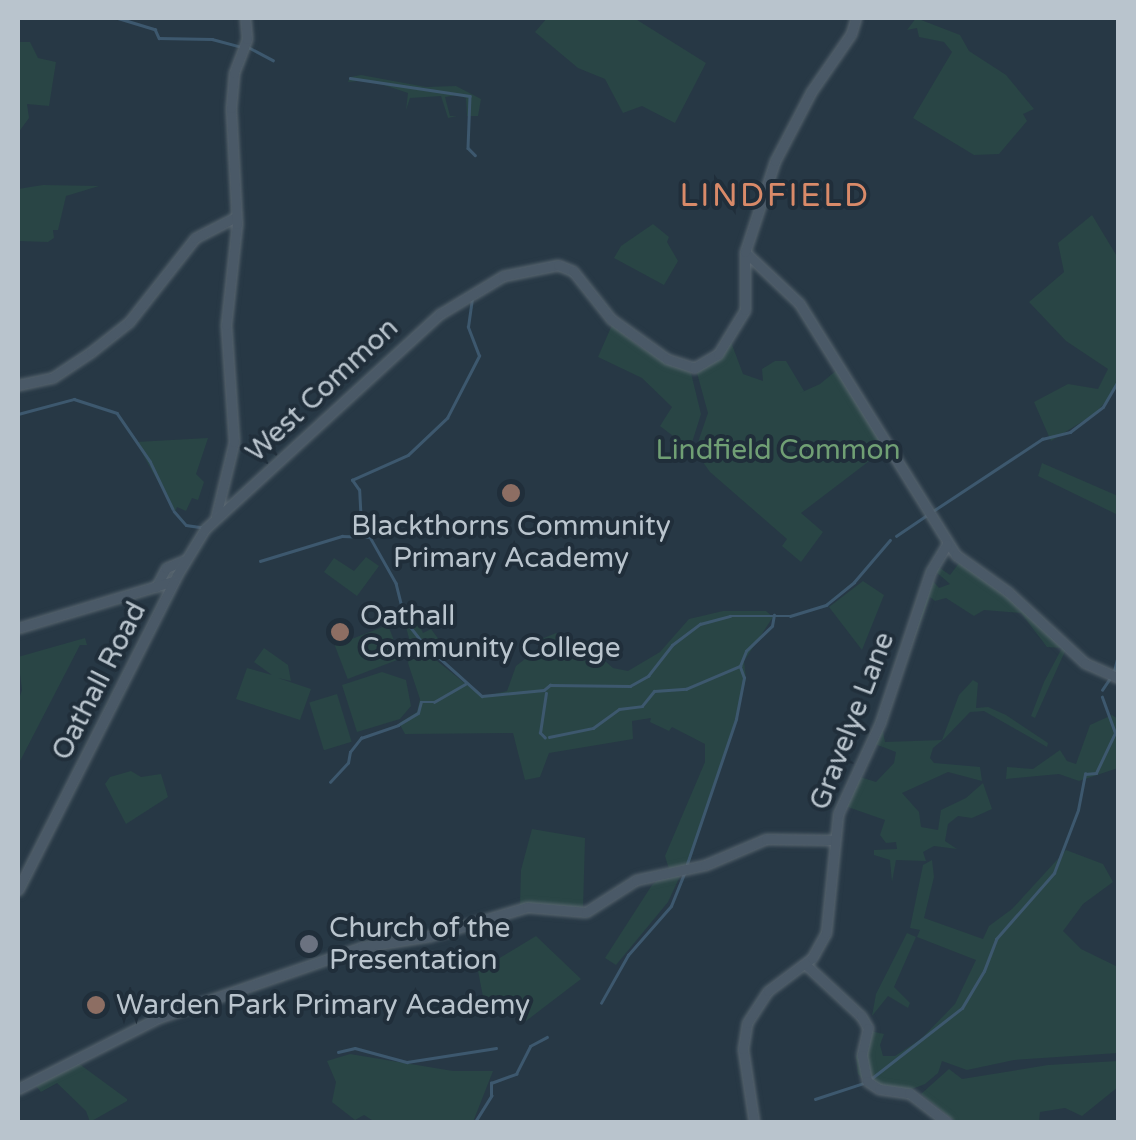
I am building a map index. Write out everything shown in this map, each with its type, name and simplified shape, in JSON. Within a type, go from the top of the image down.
[{"type":"street","points":[[856,18],[851,34],[810,92],[782,146],[745,252],[798,302],[947,544],[966,565],[1008,592],[1085,663],[1118,678]]},
{"type":"street","points":[[216,516],[234,442],[226,316],[236,218],[232,92],[246,43],[246,22]]},
{"type":"street","points":[[18,385],[61,374],[129,322],[196,238],[236,218]]},
{"type":"street","name":"West Common","points":[[167,583],[216,516],[308,436],[400,346],[456,302],[509,274],[552,265],[569,268],[620,326],[660,355],[694,368],[722,349],[745,310],[745,252]]},
{"type":"street","name":"Gravelye Lane","points":[[754,1122],[743,1049],[754,1010],[768,991],[806,964],[826,934],[838,814],[880,723],[930,570],[947,544]]},
{"type":"street","points":[[18,628],[167,583]]},
{"type":"street","name":"Oathall Road","points":[[18,890],[167,583]]},
{"type":"street","points":[[18,1089],[158,1018],[362,947],[430,936],[528,906],[586,912],[636,880],[690,869],[766,839],[833,840]]},
{"type":"street","points":[[806,964],[830,983],[866,1025],[862,1055],[867,1081],[879,1089],[909,1093],[947,1122]]},
{"type":"green space","points":[[547,18],[634,18],[706,63],[675,123],[642,106],[623,113],[605,79],[578,68],[535,32]]},
{"type":"green space","points":[[916,18],[960,35],[969,51],[1006,75],[1034,109],[1023,114],[1027,121],[999,154],[974,155],[913,118],[952,52],[944,42],[919,37],[917,28],[907,30]]},
{"type":"green space","points":[[18,42],[30,42],[38,58],[56,62],[49,106],[27,104],[29,118],[18,133]]},
{"type":"green space","points":[[361,75],[426,87],[456,86],[481,99],[478,116],[467,116],[466,98],[457,95],[445,97],[450,116],[457,116],[448,118],[441,96],[410,98],[406,110],[408,93],[369,80],[348,82],[350,77]]},
{"type":"green space","points":[[43,185],[99,186],[66,196],[58,230],[53,230],[54,238],[48,242],[18,241],[18,189]]},
{"type":"green space","points":[[1092,215],[1118,258],[1118,387],[1096,413],[1051,441],[1034,402],[1068,384],[1098,389],[1108,369],[1066,341],[1029,302],[1064,272],[1058,243]]},
{"type":"green space","points":[[653,224],[669,237],[667,242],[678,261],[664,285],[614,258],[621,246]]},
{"type":"green space","points":[[612,325],[640,347],[691,373],[701,414],[690,449],[660,426],[672,407],[642,378],[598,357]]},
{"type":"green space","name":"Lindfield Common","points":[[731,342],[743,374],[763,381],[762,369],[775,361],[786,361],[804,391],[800,393],[820,384],[837,370],[885,449],[801,513],[823,532],[801,562],[782,546],[787,539],[710,472],[695,451],[708,413],[697,373]]},
{"type":"green space","points":[[208,438],[196,474],[204,482],[198,500],[192,498],[186,511],[177,507],[175,512],[136,442]]},
{"type":"green space","points":[[1042,463],[1118,496],[1118,515],[1038,476]]},
{"type":"green space","points":[[366,557],[379,566],[357,596],[324,572],[334,558],[354,571]]},
{"type":"green space","points":[[959,563],[1021,606],[1066,649],[1035,718],[1031,716],[1044,682],[1062,648],[1047,647],[1021,613],[984,610],[974,616],[946,598],[935,601],[930,597],[904,666],[931,579],[939,588],[950,584],[935,571],[937,566],[950,575]]},
{"type":"green space","points":[[863,581],[884,595],[862,650],[829,607]]},
{"type":"green space","points":[[409,605],[423,633],[431,629],[440,641],[428,649],[431,656],[482,697],[507,691],[516,666],[540,647],[539,640],[556,633],[580,649],[591,640],[596,653],[613,668],[628,671],[660,652],[689,619],[723,611],[766,611],[773,617],[744,661],[746,679],[730,740],[689,864],[669,869],[665,856],[705,762],[705,744],[672,727],[669,731],[650,722],[651,718],[632,721],[633,739],[549,753],[540,777],[525,780],[513,733],[405,734],[399,723],[417,712],[420,699],[408,663],[412,649],[401,609]]},
{"type":"green space","points":[[388,625],[401,659],[348,679],[335,645]]},
{"type":"green space","points":[[85,638],[87,645],[80,645],[18,765],[18,702],[22,690],[18,657]]},
{"type":"green space","points":[[264,648],[288,665],[291,681],[278,678],[311,689],[300,720],[236,699],[247,668],[272,675],[254,662]]},
{"type":"green space","points":[[382,672],[406,680],[411,706],[400,719],[357,732],[342,685]]},
{"type":"green space","points":[[973,680],[978,683],[976,708],[988,707],[1006,715],[1048,743],[1047,747],[984,711],[970,712],[945,738],[933,748],[930,758],[934,763],[980,767],[982,781],[948,772],[902,793],[919,812],[921,827],[938,830],[941,810],[966,798],[983,783],[992,809],[972,818],[958,816],[948,824],[945,841],[957,849],[934,846],[923,852],[926,861],[896,860],[892,882],[890,860],[874,855],[874,850],[897,849],[896,842],[886,843],[880,835],[885,820],[845,806],[860,777],[876,782],[894,763],[896,752],[875,744],[882,726],[885,742],[942,740],[959,695]]},
{"type":"green space","points":[[337,694],[352,742],[324,750],[309,702]]},
{"type":"green space","points":[[1112,715],[1118,719],[1118,768],[1079,781],[1059,774],[1006,779],[1007,767],[1033,769],[1060,750],[1067,761],[1076,764],[1090,725]]},
{"type":"green space","points":[[131,771],[141,777],[161,774],[168,797],[126,824],[105,784],[110,777]]},
{"type":"green space","points":[[532,829],[585,838],[583,909],[520,906],[521,870]]},
{"type":"green space","points":[[1066,850],[1103,864],[1113,882],[1083,904],[1063,931],[1081,949],[1118,967],[1118,1053],[1014,1060],[967,1070],[942,1061],[938,1073],[925,1084],[904,1092],[870,1087],[858,1074],[856,1057],[862,1040],[870,1031],[884,1034],[880,1045],[883,1056],[895,1056],[921,1039],[955,1004],[976,960],[917,937],[920,930],[910,928],[923,865],[932,860],[934,877],[924,918],[983,939],[989,926],[1012,909]]},
{"type":"green space","points":[[681,874],[668,902],[616,965],[605,958],[652,885],[660,878]]},
{"type":"green space","points":[[907,933],[916,937],[894,987],[910,1003],[908,1008],[888,996],[872,1016],[876,994]]},
{"type":"green space","points":[[536,936],[581,979],[526,1021],[519,1011],[511,1016],[501,1004],[486,1012],[478,971]]},
{"type":"green space","points":[[350,1054],[453,1071],[493,1071],[473,1122],[375,1122],[364,1115],[355,1120],[332,1102],[336,1082],[327,1061]]},
{"type":"green space","points":[[1118,1061],[1118,1087],[1082,1116],[1065,1108],[1040,1112],[1039,1122],[956,1122],[921,1094],[949,1069],[962,1079],[1048,1065]]},
{"type":"green space","points":[[78,1063],[127,1101],[90,1122],[86,1111],[57,1083],[41,1092],[36,1086]]},
{"type":"waterway","points":[[118,18],[155,29],[159,38],[212,39],[239,46]]},
{"type":"waterway","points":[[250,48],[273,60]]},
{"type":"waterway","points":[[350,78],[470,96],[468,148],[475,155]]},
{"type":"waterway","points":[[368,536],[361,525],[359,490],[352,480],[408,455],[447,418],[479,356],[468,327],[472,298]]},
{"type":"waterway","points":[[933,511],[1042,439],[1070,432],[1103,407],[1118,381]]},
{"type":"waterway","points":[[18,414],[74,399],[117,413],[150,461],[173,509]]},
{"type":"waterway","points":[[174,511],[186,525],[201,527]]},
{"type":"waterway","points":[[896,536],[926,516]]},
{"type":"waterway","points":[[260,561],[342,536],[370,537],[396,583],[405,620],[424,644],[482,696],[544,690],[550,685],[630,686],[648,676],[672,645],[700,624],[730,616],[790,616],[826,605],[854,582],[890,540]]},
{"type":"waterway","points":[[549,737],[593,728],[619,709],[642,706],[654,691],[686,689],[740,666],[746,651],[772,626],[774,615]]},
{"type":"waterway","points":[[1114,671],[1118,655]]},
{"type":"waterway","points":[[687,864],[736,719],[744,678],[740,667]]},
{"type":"waterway","points":[[1102,690],[1110,678]]},
{"type":"waterway","points":[[330,782],[348,763],[350,752],[361,738],[398,725],[418,713],[421,702],[434,702],[465,684]]},
{"type":"waterway","points":[[545,738],[540,733],[546,693]]},
{"type":"waterway","points":[[872,1078],[962,1008],[984,971],[996,939],[1054,873],[1078,810],[1085,774],[1096,773],[1115,733],[1102,697]]},
{"type":"waterway","points":[[601,1003],[628,955],[671,906],[684,873]]},
{"type":"waterway","points":[[475,1122],[491,1096],[491,1083],[516,1074],[530,1046],[547,1037]]},
{"type":"waterway","points":[[338,1052],[355,1048],[407,1062],[496,1048]]},
{"type":"waterway","points":[[815,1099],[864,1083]]},
{"type":"place","name":"Blackthorns Community Primary Academy","points":[[511,493]]},
{"type":"place","name":"Oathall Community College","points":[[340,632]]},
{"type":"place","name":"Church of the Presentation","points":[[309,944]]},
{"type":"place","name":"Warden Park Primary Academy","points":[[96,1005]]},
{"type":"district","name":"LINDFIELD","points":[[775,196]]}]
